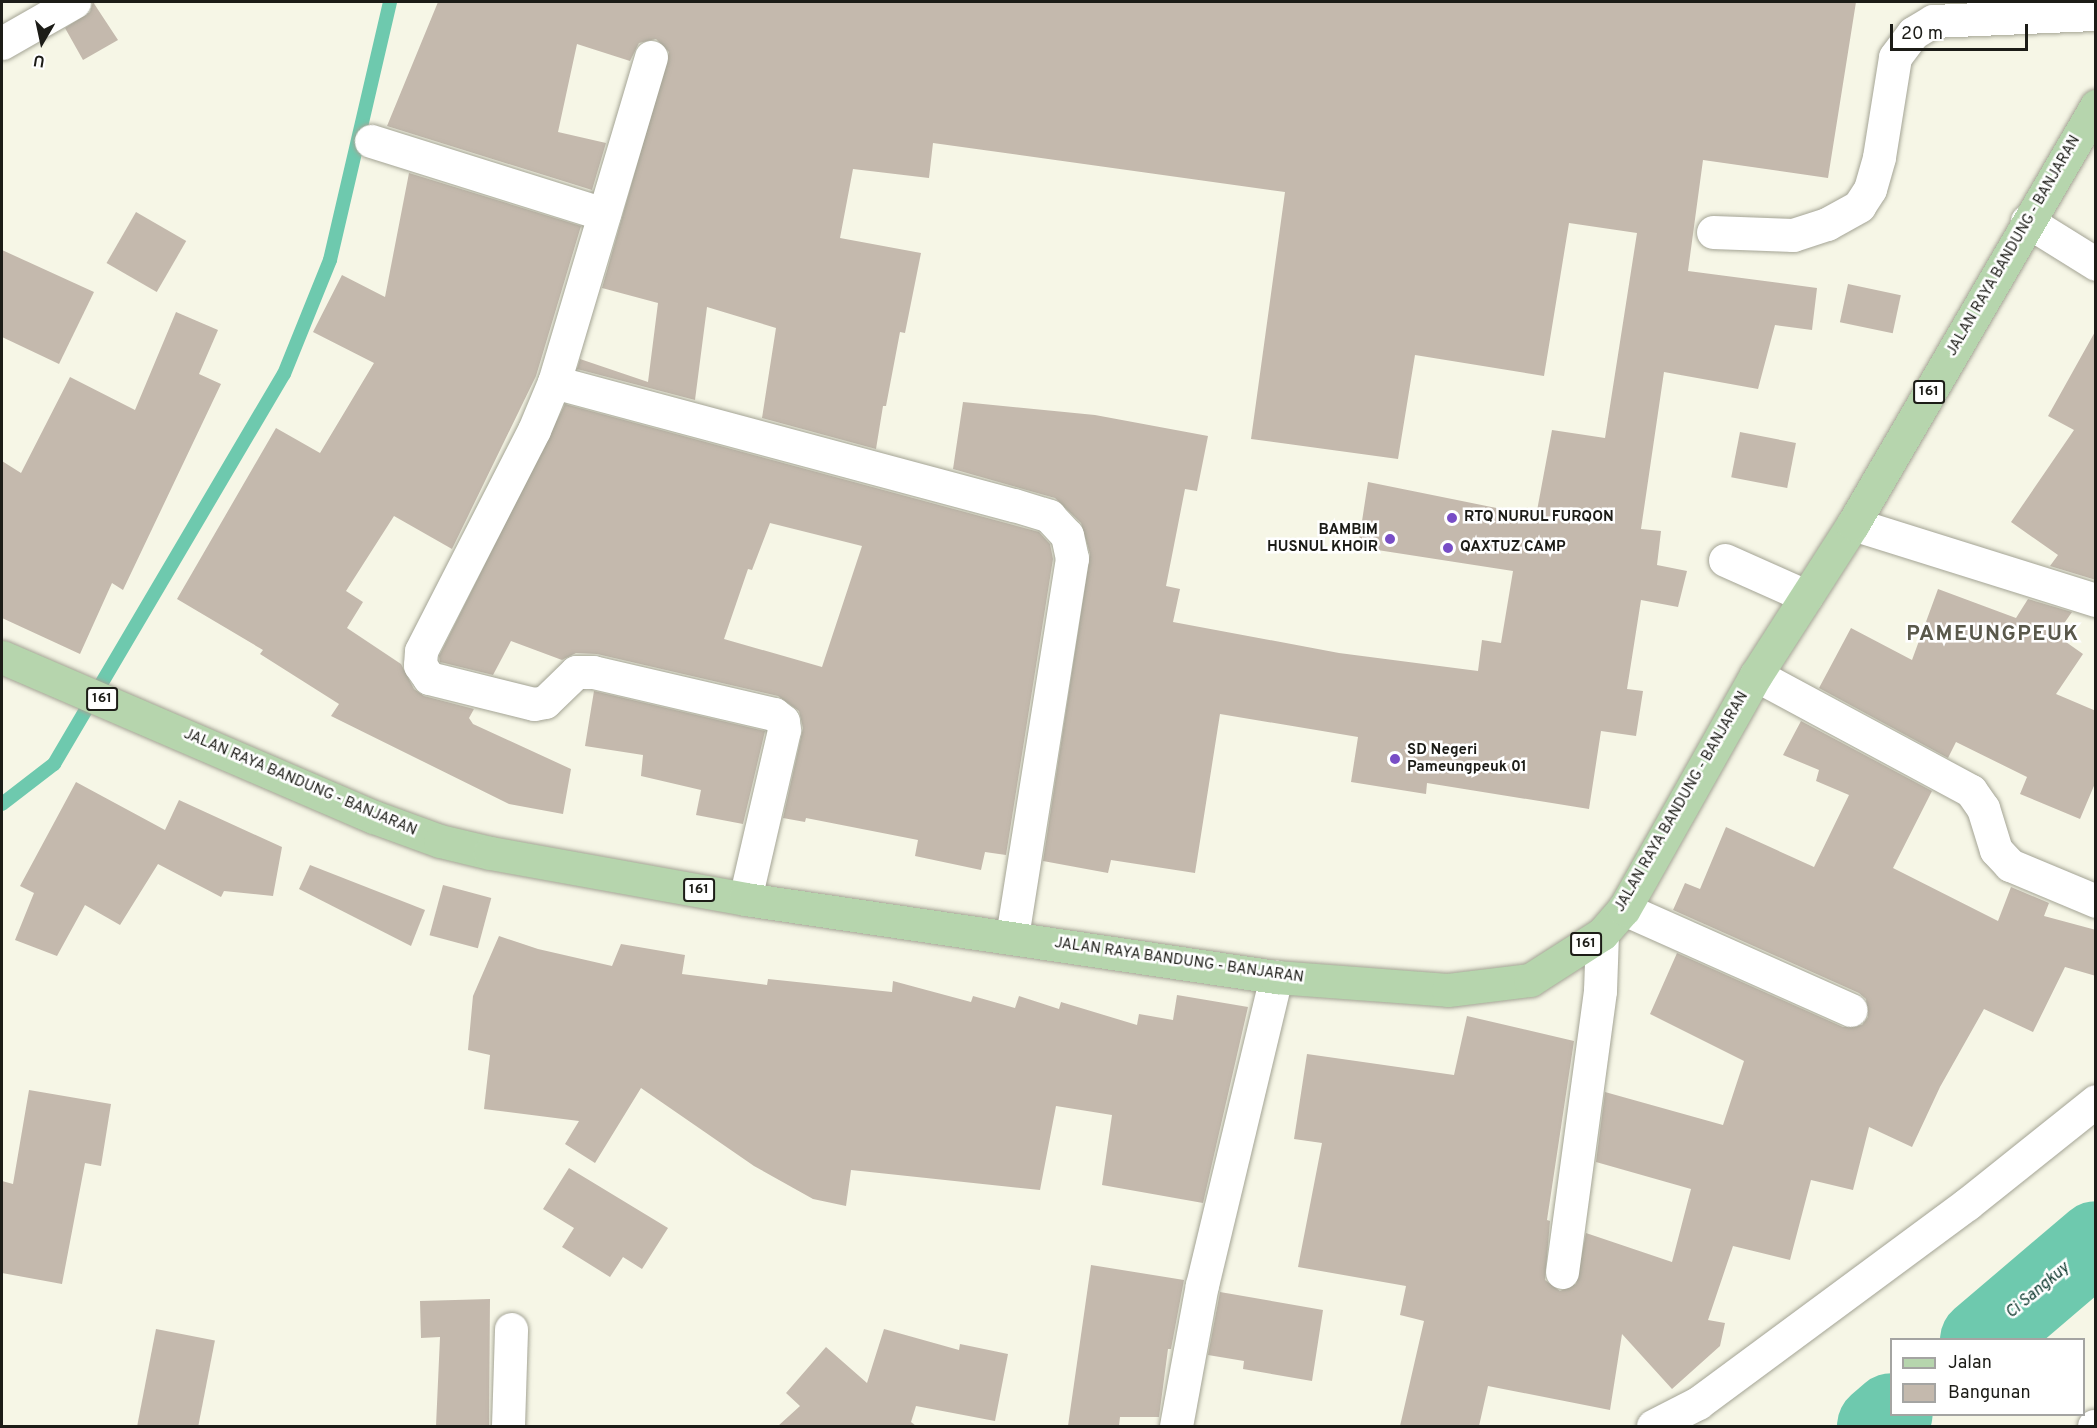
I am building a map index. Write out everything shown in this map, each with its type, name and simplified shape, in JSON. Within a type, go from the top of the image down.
[{"type":"main road","name":"JALAN RAYA BANDUNG - BANJARAN","points":[[2,657],[374,817],[440,841],[745,898],[1276,977],[1448,990],[1530,980],[1602,934],[1624,909],[1756,675],[1853,524],[2027,221],[2096,106]]},
{"type":"street","points":[[2,43],[74,2]]},
{"type":"street","points":[[1713,232],[1793,235],[1827,224],[1859,206],[1870,189],[1879,157],[1895,57],[1929,11],[2096,14]]},
{"type":"street","points":[[651,57],[554,382],[534,430],[421,651],[420,665],[429,678],[534,704],[545,702],[576,672],[593,672],[774,714],[783,721],[783,730],[745,898]]},
{"type":"street","points":[[371,141],[603,214]]},
{"type":"street","points":[[2027,221],[2096,264]]},
{"type":"street","points":[[554,382],[1014,505],[1049,516],[1067,534],[1072,558],[1012,936]]},
{"type":"street","points":[[1853,524],[2096,600]]},
{"type":"street","points":[[1725,560],[1806,596]]},
{"type":"street","points":[[1756,675],[1971,790],[1983,808],[1996,850],[2010,865],[2096,901]]},
{"type":"street","points":[[1624,909],[1851,1010]]},
{"type":"street","points":[[1562,1272],[1600,991],[1602,934]]},
{"type":"street","points":[[1176,1426],[1202,1285],[1276,977]]},
{"type":"street","points":[[1653,1426],[1717,1388],[1967,1204],[2096,1101]]},
{"type":"street","points":[[508,1426],[511,1329]]},
{"type":"building","points":[[93,2],[118,40],[83,60],[65,28],[90,12]]},
{"type":"building","points":[[438,2],[1856,2],[1828,178],[1703,160],[1688,271],[1817,288],[1812,330],[1775,325],[1758,389],[1664,372],[1641,529],[1661,531],[1657,565],[1687,571],[1678,607],[1641,600],[1627,689],[1643,691],[1636,736],[1601,731],[1589,809],[1427,783],[1426,794],[1351,782],[1358,737],[1220,714],[1195,873],[1111,860],[1108,873],[1043,861],[1090,554],[1081,523],[1055,498],[953,469],[963,402],[1095,415],[1208,436],[1197,491],[1185,489],[1166,586],[1180,589],[1173,622],[1339,653],[1478,671],[1482,640],[1501,643],[1513,571],[1358,547],[1368,482],[1536,516],[1552,430],[1605,438],[1637,233],[1569,223],[1544,376],[1415,355],[1398,459],[1251,439],[1285,192],[933,143],[929,178],[853,169],[840,238],[921,253],[905,333],[900,332],[886,406],[883,406],[876,449],[762,418],[776,328],[707,307],[695,400],[577,369],[580,359],[648,382],[658,303],[602,288],[669,52],[656,39],[639,43],[630,61],[577,44],[558,132],[606,143],[592,190],[387,126]]},
{"type":"building","points":[[409,173],[581,226],[536,376],[452,549],[394,516],[346,591],[363,602],[347,628],[401,664],[414,689],[424,696],[474,709],[469,718],[473,724],[571,769],[563,814],[509,804],[331,716],[339,704],[260,654],[263,650],[177,599],[276,428],[320,453],[374,363],[313,332],[342,275],[385,297]]},
{"type":"building","points":[[136,212],[186,241],[157,292],[107,263]]},
{"type":"building","points":[[2,250],[94,292],[59,364],[2,337]]},
{"type":"building","points":[[1848,284],[1901,295],[1893,333],[1840,322]]},
{"type":"building","points":[[176,312],[218,330],[199,374],[221,384],[123,590],[112,583],[80,654],[2,618],[2,461],[21,473],[70,377],[135,410]]},
{"type":"building","points":[[2096,330],[2096,580],[2050,566],[2058,555],[2011,522],[2074,430],[2048,416]]},
{"type":"building","points":[[565,404],[1039,532],[1050,544],[1053,559],[1006,855],[985,852],[981,870],[915,856],[918,840],[806,818],[805,822],[783,818],[803,728],[799,711],[778,696],[597,654],[576,653],[562,660],[511,641],[493,675],[440,662],[439,656]],"holes":[[[770,523],[862,546],[822,667],[724,639],[748,569],[752,570]]]},
{"type":"building","points":[[1740,432],[1796,443],[1787,488],[1731,477]]},
{"type":"building","points":[[1938,589],[2016,618],[2028,599],[2072,612],[2056,635],[2083,654],[2056,694],[2096,711],[2096,781],[2080,819],[2020,794],[2027,777],[1956,742],[1948,758],[1819,688],[1851,628],[1912,660]]},
{"type":"building","points":[[594,691],[765,731],[743,824],[696,815],[701,790],[641,776],[643,755],[585,746]]},
{"type":"building","points":[[1801,721],[1932,791],[1893,868],[1998,921],[2011,887],[2049,903],[2044,916],[2096,930],[2096,976],[2065,967],[2033,1032],[1984,1009],[1940,1087],[1912,1147],[1869,1127],[1853,1190],[1811,1180],[1790,1260],[1733,1246],[1708,1320],[1725,1323],[1720,1346],[1672,1389],[1622,1334],[1610,1410],[1488,1386],[1479,1426],[1400,1426],[1424,1321],[1400,1315],[1406,1286],[1298,1267],[1322,1143],[1294,1139],[1307,1054],[1454,1075],[1467,1016],[1574,1041],[1547,1220],[1550,1221],[1545,1280],[1560,1291],[1576,1284],[1586,1233],[1672,1262],[1691,1189],[1596,1162],[1605,1092],[1723,1125],[1744,1061],[1650,1014],[1677,953],[1843,1027],[1862,1025],[1868,1017],[1866,999],[1859,993],[1673,910],[1685,883],[1700,889],[1726,827],[1814,867],[1849,795],[1816,781],[1819,770],[1783,755]]},
{"type":"building","points":[[76,782],[165,830],[179,800],[282,847],[273,896],[224,891],[221,897],[158,864],[120,925],[85,905],[57,956],[15,940],[34,893],[20,886]]},
{"type":"building","points":[[310,865],[425,910],[411,946],[299,889]]},
{"type":"building","points":[[443,885],[491,898],[478,948],[430,935]]},
{"type":"building","points":[[499,936],[538,949],[612,966],[621,944],[685,955],[682,974],[767,985],[768,979],[892,992],[893,981],[971,1002],[973,996],[1015,1008],[1019,996],[1059,1009],[1061,1002],[1137,1025],[1139,1014],[1173,1020],[1177,995],[1248,1007],[1203,1203],[1102,1185],[1112,1115],[1056,1106],[1040,1190],[851,1170],[846,1206],[813,1199],[754,1166],[641,1088],[595,1163],[565,1144],[579,1121],[484,1109],[490,1055],[468,1050],[473,996]]},
{"type":"building","points":[[29,1090],[111,1104],[101,1166],[85,1163],[62,1284],[2,1273],[2,1181],[13,1184]]},
{"type":"building","points":[[569,1168],[668,1228],[642,1269],[623,1257],[610,1277],[562,1247],[574,1228],[543,1209]]},
{"type":"building","points":[[1091,1265],[1184,1280],[1171,1349],[1168,1349],[1159,1417],[1120,1417],[1119,1426],[1068,1426]]},
{"type":"building","points":[[1220,1292],[1323,1310],[1312,1381],[1243,1369],[1244,1361],[1208,1355]]},
{"type":"building","points":[[490,1299],[489,1426],[436,1426],[440,1337],[421,1338],[420,1301]]},
{"type":"building","points":[[156,1329],[215,1340],[198,1426],[137,1426]]},
{"type":"building","points":[[884,1329],[959,1350],[960,1344],[1008,1354],[995,1421],[916,1406],[911,1422],[916,1426],[778,1426],[800,1406],[786,1393],[826,1347],[867,1383]]},
{"type":"waterway","points":[[2,804],[54,764],[284,374],[330,260],[390,2]]},
{"type":"waterway","name":"Ci Sangkuy","points":[[1983,1338],[2096,1242]]},
{"type":"waterway","name":"Ci Sangkuy","points":[[1878,1426],[1890,1416]]},
{"type":"place","name":"RTQ NURUL FURQON","points":[[1452,518]]},
{"type":"place","name":"BAMBIM HUSNUL KHOIR","points":[[1390,539]]},
{"type":"place","name":"QAXTUZ CAMP","points":[[1448,548]]},
{"type":"place","name":"SD Negeri Pameungpeuk 01","points":[[1395,759]]},
{"type":"district","name":"PAMEUNGPEUK","points":[[1993,635]]}]
